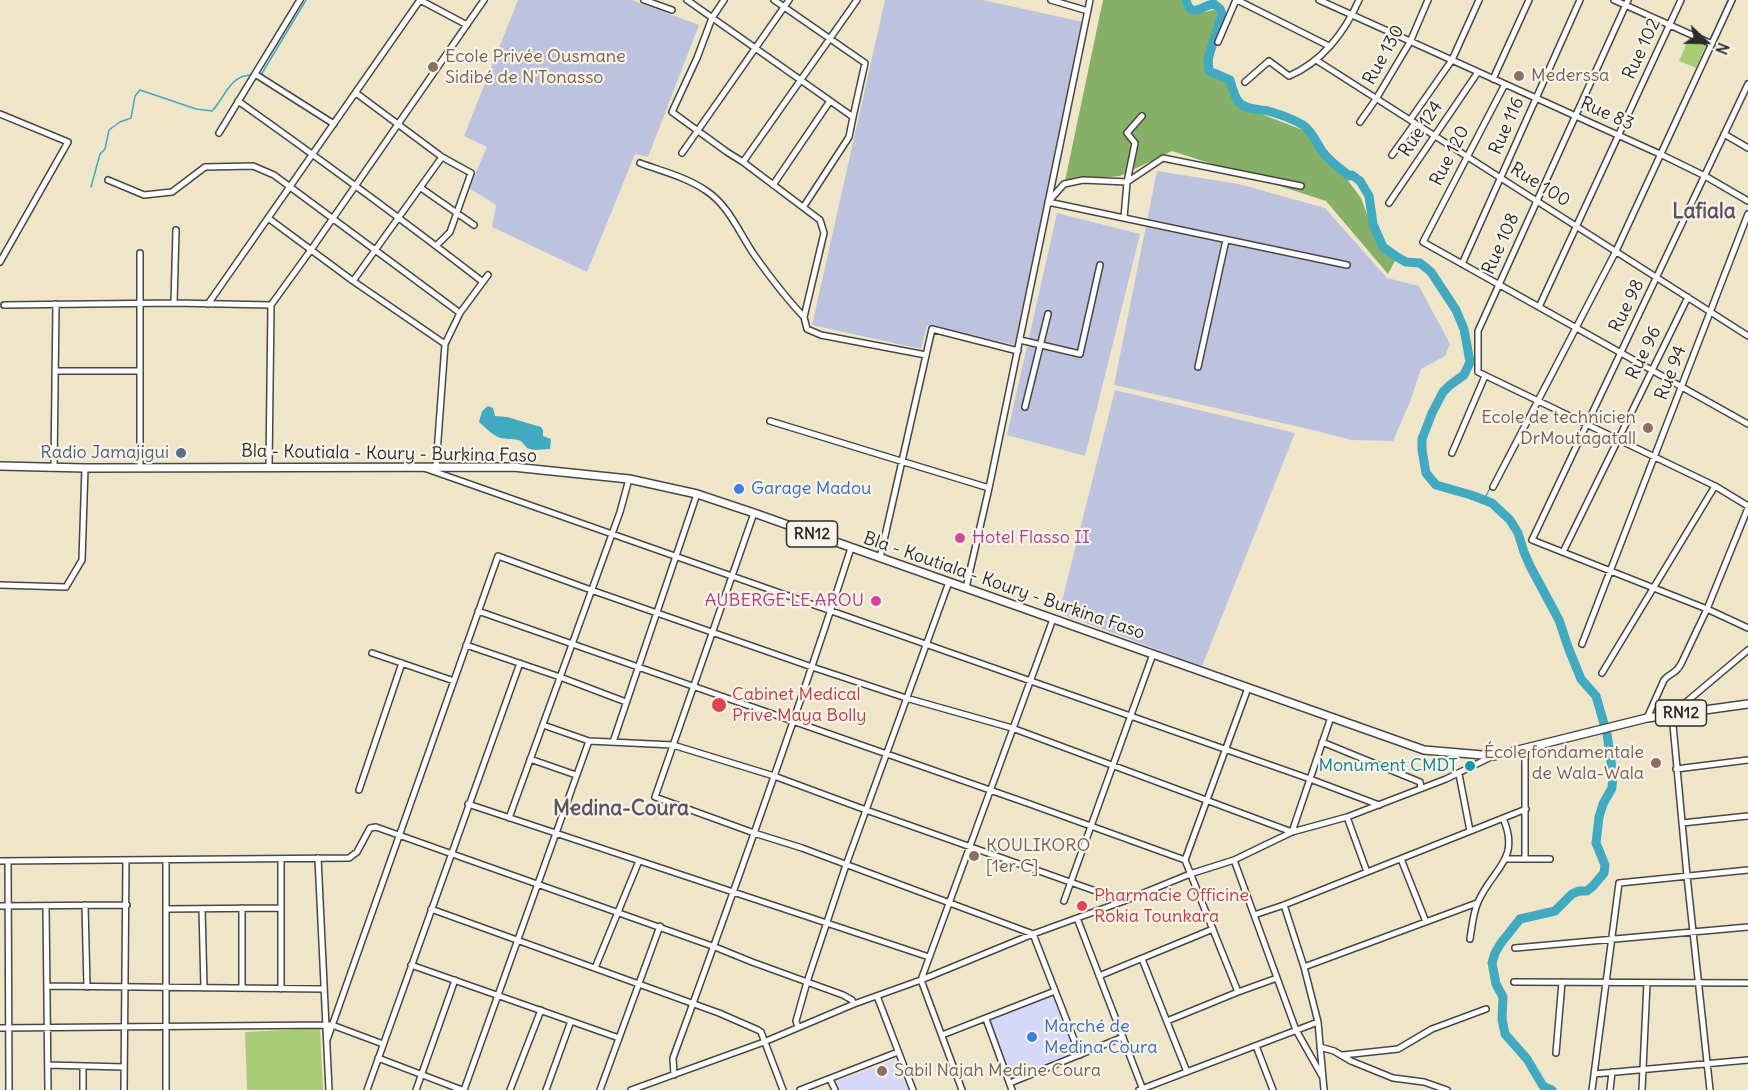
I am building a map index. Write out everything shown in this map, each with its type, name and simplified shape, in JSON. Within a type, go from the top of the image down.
[{"type":"main road","name":"Bla - Koutiala - Koury - Burkina Faso","points":[[0,466],[85,468],[513,467],[629,479],[697,494],[753,513],[1425,750],[1494,756],[1647,718]]},
{"type":"main road","name":"RN12","points":[[1647,718],[1748,704]]},
{"type":"street","points":[[219,133],[300,0]]},
{"type":"street","points":[[208,304],[420,0],[467,25]]},
{"type":"street","points":[[269,467],[271,305],[484,0]]},
{"type":"street","points":[[644,0],[672,10]]},
{"type":"street","points":[[687,0],[853,117]]},
{"type":"street","points":[[724,0],[712,18],[672,112],[804,206],[820,220],[824,233],[804,317],[807,329],[821,335],[926,355]]},
{"type":"street","points":[[774,0],[865,63],[849,137],[804,206]]},
{"type":"street","points":[[682,153],[789,0]]},
{"type":"street","points":[[743,162],[857,0]]},
{"type":"street","points":[[966,588],[1018,351],[1090,0]]},
{"type":"street","points":[[1218,42],[1236,0],[1329,46]]},
{"type":"street","name":"Rue 83","points":[[1319,0],[1662,155],[1748,201]]},
{"type":"street","points":[[1245,82],[1269,61],[1289,76],[1316,60],[1335,41],[1359,0]]},
{"type":"street","name":"Rue 130","points":[[1360,122],[1377,99],[1410,42],[1428,0]]},
{"type":"street","points":[[1392,155],[1452,60],[1479,0]]},
{"type":"street","points":[[1493,79],[1529,0]]},
{"type":"street","name":"Rue 116","points":[[1462,264],[1580,0]]},
{"type":"street","points":[[1614,0],[1627,3],[1712,44]]},
{"type":"street","name":"Rue 102","points":[[1539,307],[1681,0]]},
{"type":"street","points":[[1493,487],[1616,251],[1732,0]]},
{"type":"street","points":[[1054,1],[1088,11]]},
{"type":"street","name":"Rue 108","points":[[1485,376],[1478,372],[1478,332],[1627,3]]},
{"type":"street","name":"Rue 100","points":[[1316,60],[1746,335]]},
{"type":"street","name":"Rue 124","points":[[1389,203],[1478,72]]},
{"type":"street","points":[[255,74],[334,124]]},
{"type":"street","name":"Rue 120","points":[[1462,264],[1423,242],[1505,84]]},
{"type":"street","name":"Rue 98","points":[[1563,552],[1532,540],[1748,84]]},
{"type":"street","points":[[356,93],[442,157],[471,173],[450,232],[436,246]]},
{"type":"street","points":[[238,101],[355,187],[400,217],[483,282]]},
{"type":"street","points":[[773,185],[830,101]]},
{"type":"street","points":[[0,114],[68,142],[0,262]]},
{"type":"street","points":[[1124,218],[1127,182],[1135,143],[1127,133],[1142,116]]},
{"type":"street","points":[[1724,134],[1748,148]]},
{"type":"street","points":[[353,281],[442,157]]},
{"type":"street","points":[[1048,202],[1064,184],[1083,180],[1127,182],[1163,158],[1301,186]]},
{"type":"street","points":[[640,163],[705,190],[726,208],[754,254],[786,298],[804,317]]},
{"type":"street","points":[[108,180],[144,195],[172,192],[205,166],[253,166],[274,175],[291,187],[460,313]]},
{"type":"street","points":[[421,188],[474,225]]},
{"type":"street","points":[[1048,202],[1347,265]]},
{"type":"street","name":"Rue 94","points":[[1582,644],[1748,214]]},
{"type":"street","points":[[268,218],[353,281],[445,344]]},
{"type":"street","points":[[174,303],[176,230]]},
{"type":"street","points":[[1198,367],[1226,240]]},
{"type":"street","points":[[140,253],[140,467]]},
{"type":"street","points":[[1462,264],[1748,424]]},
{"type":"street","points":[[1020,340],[1080,354],[1100,265]]},
{"type":"street","points":[[436,467],[445,344],[460,313],[488,275]]},
{"type":"street","name":"Rue 96","points":[[1563,552],[1688,297]]},
{"type":"street","points":[[0,299],[4,305]]},
{"type":"street","points":[[4,305],[174,303],[271,305]]},
{"type":"street","points":[[54,467],[56,304]]},
{"type":"street","points":[[0,311],[4,305]]},
{"type":"street","points":[[1025,407],[1048,314]]},
{"type":"street","points":[[1746,335],[1748,326]]},
{"type":"street","points":[[880,558],[932,329],[1018,351]]},
{"type":"street","points":[[56,370],[140,371]]},
{"type":"street","points":[[1452,453],[1485,376],[1715,486],[1748,507],[1707,609],[1676,672],[1664,680],[1647,718]]},
{"type":"street","points":[[770,421],[989,488]]},
{"type":"street","points":[[421,467],[1226,749],[1379,805]]},
{"type":"street","points":[[0,585],[66,587],[82,560],[85,468]]},
{"type":"street","points":[[509,818],[629,479]]},
{"type":"street","points":[[1602,673],[1715,486]]},
{"type":"street","points":[[613,742],[697,494]]},
{"type":"street","points":[[753,513],[655,797],[802,848],[1033,934],[1080,1055]]},
{"type":"street","points":[[674,1075],[674,1058],[715,947],[851,548]]},
{"type":"street","points":[[1563,552],[1707,609],[1748,628]]},
{"type":"street","points":[[329,1090],[327,1040],[329,1025],[498,556],[812,667],[906,698],[1012,728],[1292,832]]},
{"type":"street","points":[[798,1027],[796,1021],[826,923],[949,582]]},
{"type":"street","points":[[478,611],[1185,860]]},
{"type":"street","points":[[962,1090],[921,980],[1053,619]]},
{"type":"street","points":[[466,645],[626,702]]},
{"type":"street","points":[[1710,1090],[1672,714],[1748,650]]},
{"type":"street","points":[[372,653],[454,681]]},
{"type":"street","points":[[1064,901],[1153,654]]},
{"type":"street","points":[[359,790],[402,663]]},
{"type":"street","points":[[367,1090],[520,663]]},
{"type":"street","points":[[1238,992],[1185,860],[1248,688]]},
{"type":"street","points":[[1292,832],[1331,717]]},
{"type":"street","points":[[543,725],[589,741],[673,745],[774,776],[1124,901]]},
{"type":"street","points":[[378,1058],[463,1090],[589,741]]},
{"type":"street","points":[[1323,742],[1420,782],[1421,788]]},
{"type":"street","points":[[1525,748],[1525,860]]},
{"type":"street","points":[[631,1090],[650,1087],[674,1075],[764,1042],[1033,934],[1190,874],[1234,860],[1292,832],[1347,817],[1379,805],[1459,774],[1494,756]]},
{"type":"street","points":[[530,759],[576,775]]},
{"type":"street","points":[[1676,769],[1748,760]]},
{"type":"street","points":[[1459,774],[1470,831]]},
{"type":"street","points":[[468,804],[929,957]]},
{"type":"street","points":[[1254,915],[1526,809]]},
{"type":"street","points":[[1682,823],[1748,816]]},
{"type":"street","points":[[1347,817],[1367,872]]},
{"type":"street","points":[[1470,939],[1477,903],[1509,851],[1510,833],[1503,818]]},
{"type":"street","points":[[0,861],[349,858],[357,852],[370,828],[376,827],[660,926],[843,995],[852,1000],[854,1004]]},
{"type":"street","points":[[318,858],[324,989],[329,1025]]},
{"type":"street","points":[[281,859],[281,989]]},
{"type":"street","points":[[1401,859],[1426,922]]},
{"type":"street","points":[[1505,859],[1550,859]]},
{"type":"street","points":[[124,1090],[126,860]]},
{"type":"street","points":[[166,860],[166,1090]]},
{"type":"street","points":[[1234,860],[1296,1030],[1322,1076]]},
{"type":"street","points":[[8,861],[9,1090]]},
{"type":"street","points":[[595,968],[639,861]]},
{"type":"street","points":[[1592,1090],[1619,883],[1748,870]]},
{"type":"street","points":[[1304,967],[1477,903]]},
{"type":"street","points":[[86,905],[87,987]]},
{"type":"street","points":[[0,906],[127,905]]},
{"type":"street","points":[[1284,905],[1304,967],[1318,1022],[1324,1090]]},
{"type":"street","points":[[46,906],[48,1090]]},
{"type":"street","points":[[242,908],[242,988]]},
{"type":"street","points":[[166,909],[281,908]]},
{"type":"street","points":[[202,909],[204,988]]},
{"type":"street","points":[[431,909],[639,984],[758,1030],[761,1032],[783,1090]]},
{"type":"street","points":[[1077,918],[1141,1090],[1318,1022]]},
{"type":"street","points":[[600,1090],[660,926]]},
{"type":"street","points":[[1515,948],[1748,927]]},
{"type":"street","points":[[1099,976],[1213,929]]},
{"type":"street","points":[[1142,959],[1187,1072]]},
{"type":"street","points":[[411,964],[619,1038]]},
{"type":"street","points":[[1167,1021],[1277,978]]},
{"type":"street","points":[[416,1090],[455,980]]},
{"type":"street","points":[[1514,982],[1748,983]]},
{"type":"street","points":[[1556,1053],[1562,982]]},
{"type":"street","points":[[1642,1090],[1647,983]]},
{"type":"street","points":[[47,986],[324,989]]},
{"type":"street","points":[[942,1035],[1055,991]]},
{"type":"street","points":[[877,996],[913,1090]]},
{"type":"street","points":[[1343,1055],[1398,1049],[1432,1029],[1486,1009]]},
{"type":"street","points":[[510,1090],[541,1011]]},
{"type":"street","points":[[986,1019],[1012,1090]]},
{"type":"street","points":[[546,1090],[571,1021]]},
{"type":"street","points":[[0,1028],[329,1025],[383,1044]]},
{"type":"street","points":[[1010,1083],[1123,1037]]},
{"type":"street","points":[[1256,1046],[1273,1090]]},
{"type":"street","points":[[1320,1047],[1393,1078],[1424,1082],[1447,1090]]},
{"type":"street","points":[[800,1090],[898,1052]]},
{"type":"street","points":[[1594,1074],[1748,1060]]},
{"type":"street","points":[[48,1065],[124,1066]]},
{"type":"street","points":[[83,1066],[83,1090]]},
{"type":"street","points":[[1610,1090],[1612,1072]]},
{"type":"street","points":[[830,1079],[834,1090]]},
{"type":"shaded area","points":[[518,0],[632,0],[699,25],[648,157],[635,154],[587,272],[492,227],[496,205],[469,188],[487,147],[464,136]]},
{"type":"shaded area","points":[[885,0],[983,0],[1083,22],[1015,345],[927,325],[921,349],[812,325]]},
{"type":"shaded area","points":[[1157,171],[1239,184],[1325,208],[1387,278],[1419,286],[1450,344],[1445,356],[1421,369],[1393,441],[1351,440],[1114,385]]},
{"type":"shaded area","points":[[1057,213],[1140,234],[1085,456],[1007,435]]},
{"type":"shaded area","points":[[1115,390],[1295,433],[1202,666],[1059,613]]},
{"type":"shaded area","name":"Marché de Medina Coura","points":[[1053,995],[1076,1054],[1011,1077],[989,1020]]},
{"type":"shaded area","name":"Sabil Najah Medine Coura","points":[[895,1060],[908,1090],[837,1090],[834,1082]]},
{"type":"green space","points":[[1103,0],[1181,0],[1195,14],[1214,10],[1219,14],[1212,68],[1224,79],[1238,105],[1313,134],[1361,198],[1379,247],[1395,261],[1388,274],[1326,201],[1172,151],[1120,176],[1065,181]]},
{"type":"green space","points":[[1689,38],[1706,45],[1696,68],[1679,61]]},
{"type":"green space","points":[[320,1028],[323,1090],[247,1090],[245,1032]]},
{"type":"water","points":[[488,406],[493,408],[495,416],[507,417],[541,427],[543,436],[551,439],[550,449],[534,450],[527,448],[521,441],[494,435],[479,422],[482,411]]},
{"type":"waterway","points":[[261,75],[306,0]]},
{"type":"waterway","points":[[1186,0],[1191,9],[1197,10],[1214,4],[1222,14],[1208,59],[1209,71],[1230,80],[1237,99],[1244,106],[1281,115],[1306,127],[1328,158],[1349,176],[1352,175],[1360,181],[1369,196],[1373,224],[1383,247],[1406,262],[1420,263],[1431,272],[1456,310],[1464,329],[1470,362],[1464,375],[1443,392],[1432,413],[1422,439],[1426,473],[1436,485],[1492,503],[1510,520],[1518,533],[1530,566],[1559,620],[1581,679],[1596,696],[1607,734],[1613,775],[1612,788],[1599,817],[1596,843],[1605,865],[1604,873],[1587,891],[1572,894],[1555,911],[1520,919],[1501,943],[1492,963],[1496,984],[1503,997],[1502,1019],[1505,1034],[1527,1059],[1543,1086],[1552,1090]]},
{"type":"waterway","points":[[1710,40],[1728,0]]},
{"type":"waterway","points":[[1679,109],[1708,45]]},
{"type":"waterway","points":[[91,187],[100,154],[105,149],[109,130],[131,118],[135,96],[140,90],[196,109],[212,111],[234,82],[246,75],[254,75]]},
{"type":"waterway","points":[[1484,500],[1491,486]]},
{"type":"place","name":"Ecole Privée Ousmane Sidibé de N'Tonasso","points":[[433,67]]},
{"type":"place","name":"Mederssa","points":[[1519,76]]},
{"type":"place","name":"Ecole de technicien DrMoutagatall","points":[[1648,428]]},
{"type":"place","name":"Radio Jamajigui","points":[[181,453]]},
{"type":"place","name":"Garage Madou","points":[[739,489]]},
{"type":"place","name":"Hotel Flasso II","points":[[960,538]]},
{"type":"place","name":"AUBERGE LE AROU","points":[[876,601]]},
{"type":"place","name":"Cabinet Medical Prive Maya Bolly","points":[[719,705]]},
{"type":"place","name":"École fondamentale de Wala-Wala","points":[[1656,763]]},
{"type":"place","name":"Monument CMDT","points":[[1470,766]]},
{"type":"place","name":"KOULIKORO [1er C]","points":[[974,856]]},
{"type":"place","name":"Pharmacie Officine Rokia Tounkara","points":[[1082,906]]},
{"type":"place","name":"Marché de Medina Coura","points":[[1032,1037]]},
{"type":"place","name":"Sabil Najah Medine Coura","points":[[882,1071]]},
{"type":"district","name":"Lafiala","points":[[1704,212]]},
{"type":"district","name":"Medina-Coura","points":[[621,809]]}]
